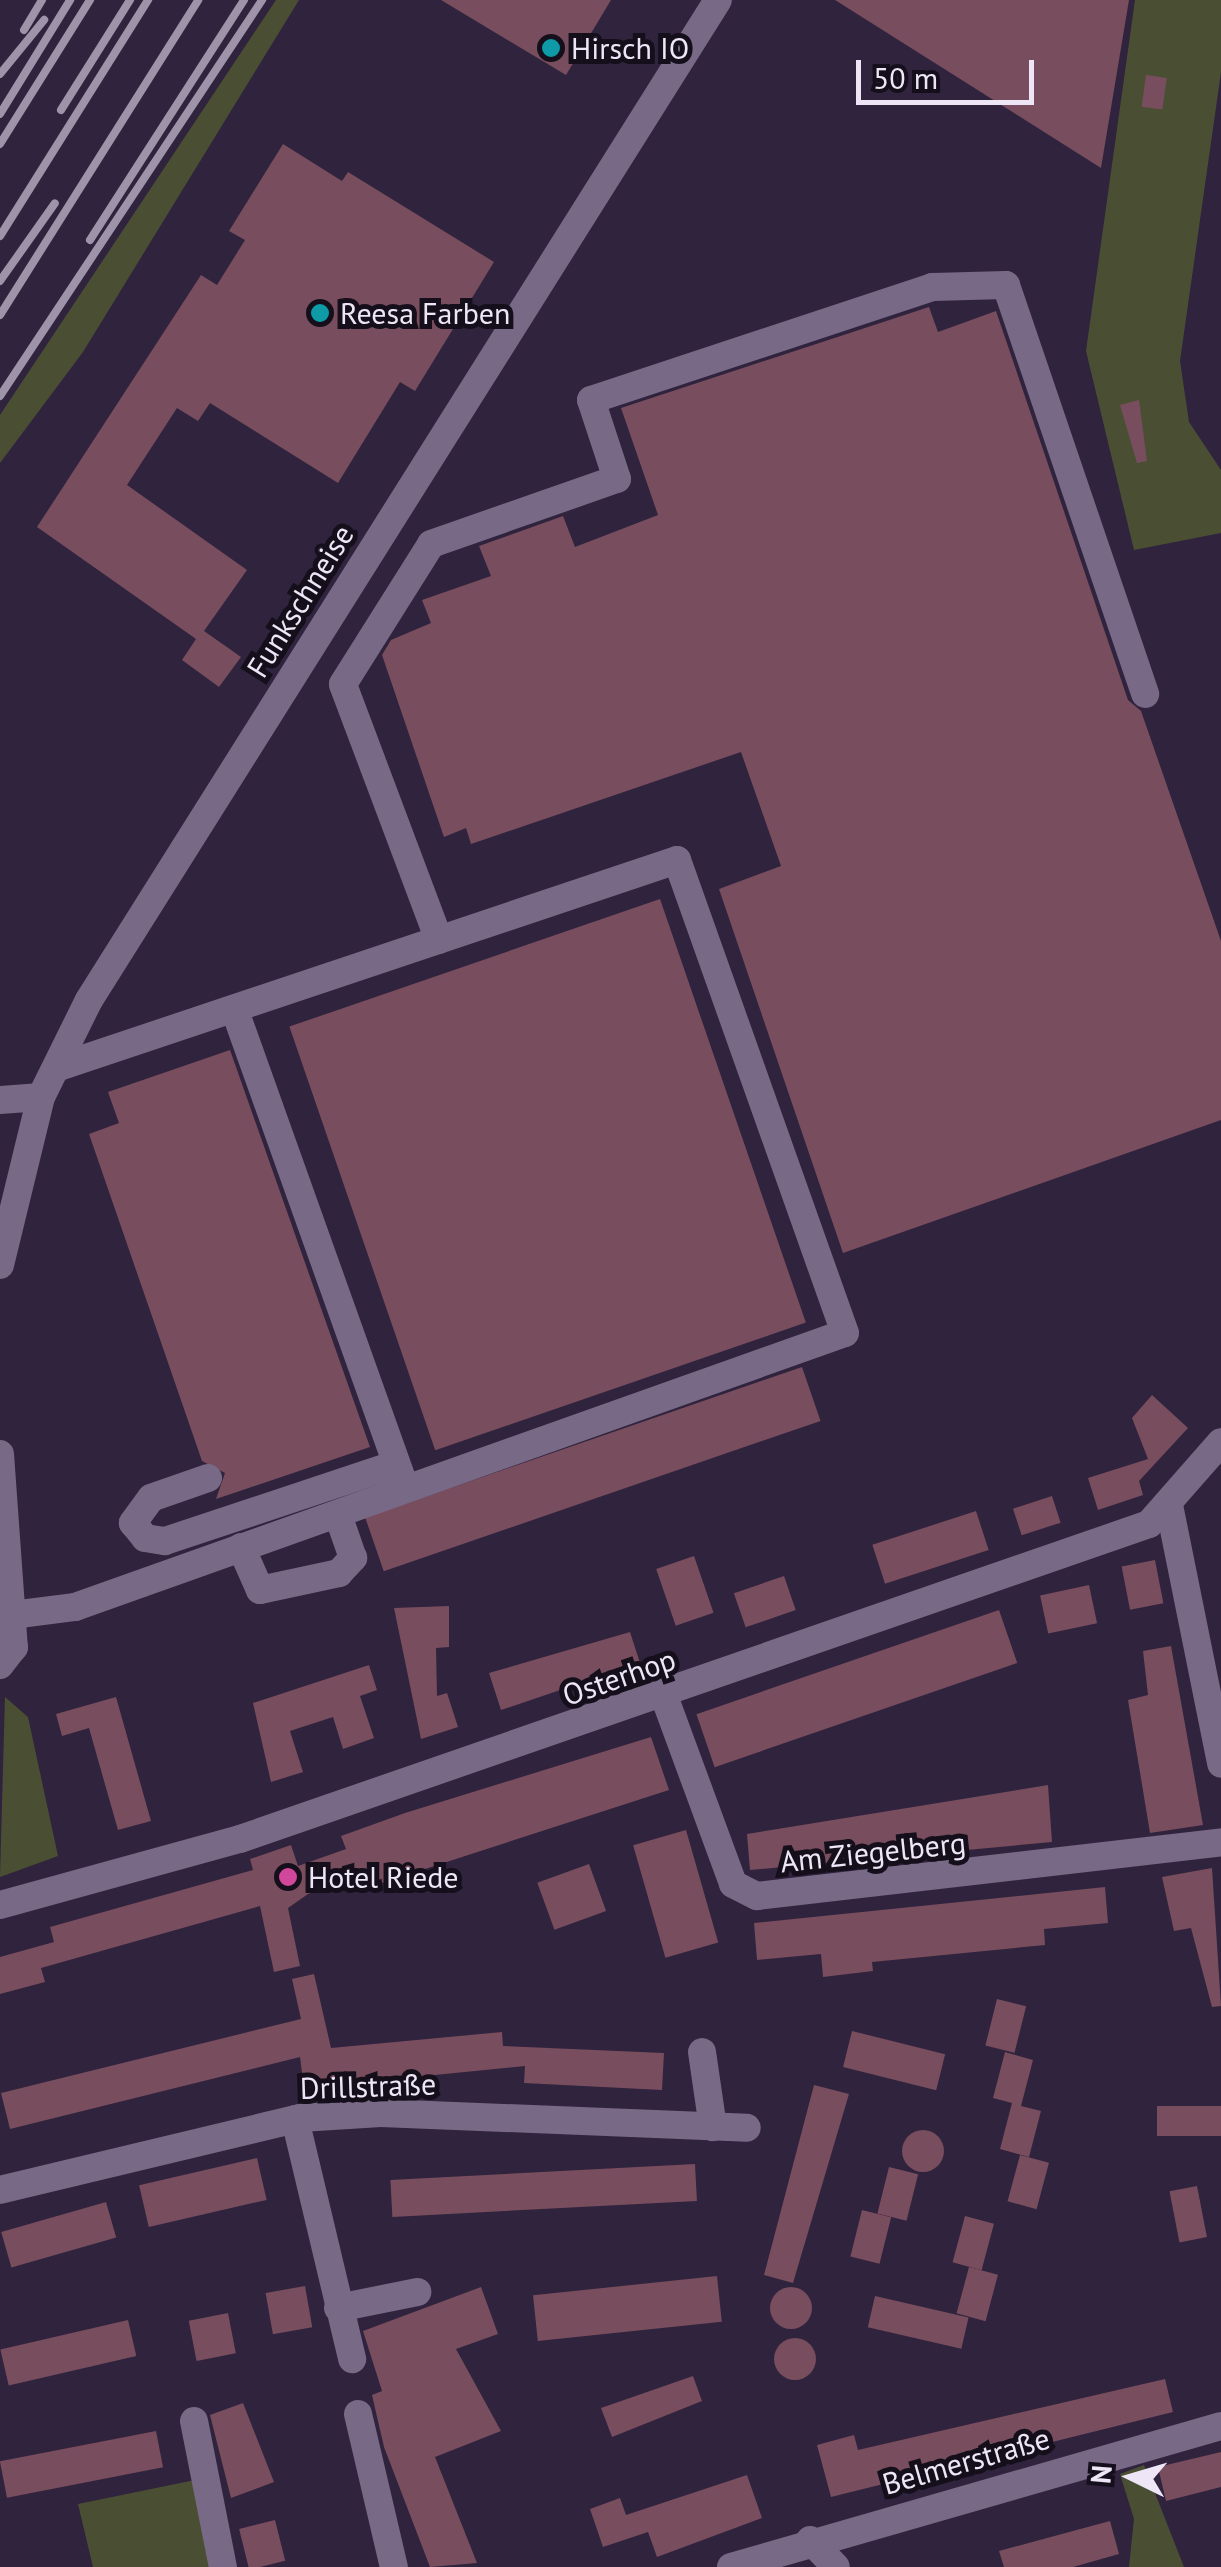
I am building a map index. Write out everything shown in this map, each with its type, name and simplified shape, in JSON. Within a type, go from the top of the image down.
[{"type":"street","name":"Funkschneise","points":[[0,1266],[41,1097],[121,946],[718,0]]},
{"type":"street","points":[[438,940],[342,684],[430,544],[616,479],[591,400],[932,287],[1006,285],[1145,694]]},
{"type":"street","points":[[56,1068],[234,1012],[677,860],[846,1333],[401,1475],[165,1541],[145,1538],[133,1523],[137,1508],[208,1478]]},
{"type":"street","points":[[234,1012],[401,1475]]},
{"type":"street","points":[[0,1100],[41,1097]]},
{"type":"street","name":"Osterhop","points":[[0,1906],[240,1839],[664,1696],[1148,1524],[1169,1506],[1221,1442]]},
{"type":"street","points":[[0,1454],[14,1647],[0,1665]]},
{"type":"street","points":[[12,1615],[75,1607],[338,1516],[401,1475]]},
{"type":"street","points":[[1169,1506],[1221,1764]]},
{"type":"street","points":[[241,1547],[260,1590],[339,1574],[353,1558],[338,1516]]},
{"type":"street","name":"Am Ziegelberg","points":[[664,1696],[733,1884],[757,1896],[1221,1842]]},
{"type":"street","points":[[702,2052],[713,2126]]},
{"type":"street","name":"Drillstraße","points":[[0,2190],[295,2119],[382,2113],[747,2128]]},
{"type":"street","points":[[295,2119],[352,2359]]},
{"type":"street","points":[[338,2308],[417,2292]]},
{"type":"street","points":[[358,2414],[394,2567]]},
{"type":"street","points":[[194,2421],[224,2567]]},
{"type":"street","name":"Belmerstraße","points":[[732,2567],[810,2540],[1221,2426]]},
{"type":"street","points":[[810,2540],[836,2567]]},
{"type":"green space","points":[[276,0],[299,0],[83,352],[0,463],[0,415]]},
{"type":"green space","points":[[1135,0],[1221,0],[1221,72],[1180,361],[1189,422],[1221,470],[1221,533],[1134,550],[1086,351]]},
{"type":"green space","points":[[5,1697],[28,1717],[58,1856],[0,1877]]},
{"type":"green space","points":[[1144,2465],[1184,2567],[1129,2567],[1134,2519],[1120,2474]]},
{"type":"green space","points":[[195,2480],[214,2567],[93,2567],[78,2504]]},
{"type":"building","name":"Hirsch IO","points":[[441,0],[611,0],[566,75]]},
{"type":"building","points":[[835,0],[1129,0],[1101,168]]},
{"type":"building","points":[[1146,75],[1167,78],[1162,110],[1142,107]]},
{"type":"building","name":"Reesa Farben","points":[[283,144],[342,181],[348,172],[494,262],[415,391],[400,382],[338,483],[210,403],[198,421],[177,408],[127,485],[247,570],[204,631],[241,657],[219,687],[182,660],[196,639],[37,527],[201,275],[217,285],[245,240],[229,231]]},
{"type":"building","points":[[929,307],[938,332],[996,311],[1128,700],[1141,711],[1221,941],[1221,1120],[843,1253],[719,889],[781,866],[741,752],[471,844],[466,828],[444,837],[382,655],[391,640],[431,623],[422,600],[491,576],[479,546],[563,516],[575,547],[658,515],[621,408]]},
{"type":"building","points":[[1139,400],[1147,461],[1137,463],[1120,405]]},
{"type":"building","points":[[660,899],[806,1323],[435,1450],[289,1027]]},
{"type":"building","points":[[230,1050],[370,1447],[216,1499],[225,1473],[202,1461],[89,1134],[119,1123],[108,1092]]},
{"type":"building","points":[[802,1367],[821,1421],[384,1571],[365,1517]]},
{"type":"building","points":[[1152,1395],[1188,1428],[1139,1481],[1143,1495],[1098,1510],[1088,1478],[1148,1459],[1132,1418]]},
{"type":"building","points":[[1052,1496],[1061,1523],[1022,1535],[1013,1509]]},
{"type":"building","points":[[976,1511],[989,1550],[885,1584],[872,1545]]},
{"type":"building","points":[[694,1556],[714,1613],[676,1626],[656,1569]]},
{"type":"building","points":[[1155,1560],[1163,1603],[1130,1610],[1122,1566]]},
{"type":"building","points":[[784,1576],[796,1610],[746,1627],[734,1593]]},
{"type":"building","points":[[1089,1585],[1097,1623],[1048,1634],[1040,1595]]},
{"type":"building","points":[[449,1606],[449,1647],[436,1648],[437,1696],[447,1693],[458,1727],[421,1739],[394,1608]]},
{"type":"building","points":[[999,1610],[1017,1663],[715,1767],[696,1714]]},
{"type":"building","points":[[630,1632],[640,1663],[501,1710],[489,1673]]},
{"type":"building","points":[[1171,1646],[1203,1825],[1150,1833],[1128,1700],[1148,1695],[1143,1651]]},
{"type":"building","points":[[369,1665],[377,1690],[360,1696],[374,1738],[343,1749],[333,1717],[290,1731],[303,1772],[271,1782],[253,1703]]},
{"type":"building","points":[[116,1697],[151,1821],[118,1830],[89,1728],[62,1736],[56,1714]]},
{"type":"building","points":[[651,1737],[669,1790],[360,1890],[355,1878],[308,1894],[288,1908],[300,1966],[274,1972],[260,1906],[41,1968],[45,1982],[0,1994],[0,1957],[54,1942],[50,1927],[253,1870],[250,1859],[291,1845],[298,1866],[346,1849],[341,1836]]},
{"type":"building","points":[[1048,1785],[1052,1842],[750,1870],[747,1834]]},
{"type":"building","points":[[686,1830],[718,1942],[665,1958],[633,1845]]},
{"type":"building","points":[[589,1864],[606,1911],[554,1930],[537,1883]]},
{"type":"building","points":[[1212,1868],[1221,2006],[1212,2007],[1191,1928],[1174,1931],[1162,1877]]},
{"type":"building","points":[[1105,1887],[1108,1923],[1044,1929],[1045,1945],[872,1962],[873,1971],[823,1977],[821,1954],[757,1960],[754,1923]]},
{"type":"building","points":[[314,1974],[331,2048],[502,2032],[503,2046],[664,2053],[662,2090],[524,2083],[525,2066],[304,2088],[300,2057],[10,2129],[1,2093],[301,2019],[292,1979]]},
{"type":"building","points":[[997,1999],[1026,2006],[1014,2053],[985,2046]]},
{"type":"building","points":[[852,2031],[945,2054],[936,2090],[843,2067]]},
{"type":"building","points":[[1005,2052],[1033,2060],[1021,2106],[1041,2111],[1029,2157],[1000,2149],[1012,2103],[993,2098]]},
{"type":"building","points":[[814,2085],[849,2094],[793,2283],[764,2275]]},
{"type":"building","points":[[1157,2106],[1221,2106],[1221,2136],[1157,2136]]},
{"type":"building","points":[[923,2130],[938,2136],[944,2151],[938,2166],[923,2172],[908,2166],[902,2151],[908,2136]]},
{"type":"building","points":[[1020,2155],[1049,2163],[1037,2209],[1008,2201]]},
{"type":"building","points":[[257,2158],[267,2200],[149,2227],[139,2185]]},
{"type":"building","points":[[695,2164],[697,2201],[392,2217],[390,2180]]},
{"type":"building","points":[[889,2167],[918,2174],[906,2221],[877,2214]]},
{"type":"building","points":[[1197,2186],[1207,2237],[1179,2242],[1170,2191]]},
{"type":"building","points":[[106,2202],[116,2238],[11,2268],[1,2232]]},
{"type":"building","points":[[862,2210],[891,2217],[879,2264],[850,2257]]},
{"type":"building","points":[[965,2216],[994,2224],[982,2270],[953,2262]]},
{"type":"building","points":[[969,2267],[998,2275],[986,2321],[957,2313]]},
{"type":"building","points":[[717,2276],[722,2322],[538,2341],[533,2295]]},
{"type":"building","points":[[305,2286],[312,2327],[273,2334],[266,2293]]},
{"type":"building","points":[[481,2287],[498,2334],[456,2349],[501,2431],[435,2457],[477,2563],[430,2567],[384,2447],[372,2395],[382,2391],[363,2331]]},
{"type":"building","points":[[791,2287],[806,2293],[812,2308],[806,2323],[791,2329],[776,2323],[770,2308],[776,2293]]},
{"type":"building","points":[[875,2296],[969,2318],[961,2349],[868,2327]]},
{"type":"building","points":[[228,2313],[236,2353],[197,2361],[189,2321]]},
{"type":"building","points":[[128,2320],[136,2356],[9,2386],[0,2349]]},
{"type":"building","points":[[795,2338],[810,2344],[816,2359],[810,2374],[795,2380],[780,2374],[774,2359],[780,2344]]},
{"type":"building","points":[[693,2376],[702,2401],[612,2437],[601,2408]]},
{"type":"building","points":[[1165,2379],[1173,2412],[831,2497],[817,2445],[854,2435],[858,2450]]},
{"type":"building","points":[[243,2403],[274,2482],[231,2498],[210,2415]]},
{"type":"building","points":[[156,2431],[163,2467],[7,2498],[0,2461]]},
{"type":"building","points":[[1221,2452],[1221,2487],[1166,2501],[1158,2467]]},
{"type":"building","points":[[747,2475],[762,2518],[657,2557],[648,2532],[603,2547],[590,2509],[620,2498],[626,2515]]},
{"type":"building","points":[[275,2520],[285,2561],[249,2567],[239,2529]]},
{"type":"building","points":[[1110,2521],[1119,2554],[1073,2567],[1004,2567],[999,2551]]},
{"type":"railway","points":[[24,30],[42,0]]},
{"type":"railway","points":[[0,114],[70,0]]},
{"type":"railway","points":[[0,144],[90,0]]},
{"type":"railway","points":[[61,110],[130,0]]},
{"type":"railway","points":[[0,236],[148,0]]},
{"type":"railway","points":[[0,315],[198,0]]},
{"type":"railway","points":[[90,240],[244,0]]},
{"type":"railway","points":[[0,396],[262,0]]},
{"type":"railway","points":[[0,74],[44,20]]},
{"type":"railway","points":[[0,281],[55,203]]},
{"type":"place","name":"Hirsch IO","points":[[551,48]]},
{"type":"place","name":"Reesa Farben","points":[[320,313]]},
{"type":"place","name":"Hotel Riede","points":[[288,1877]]}]
